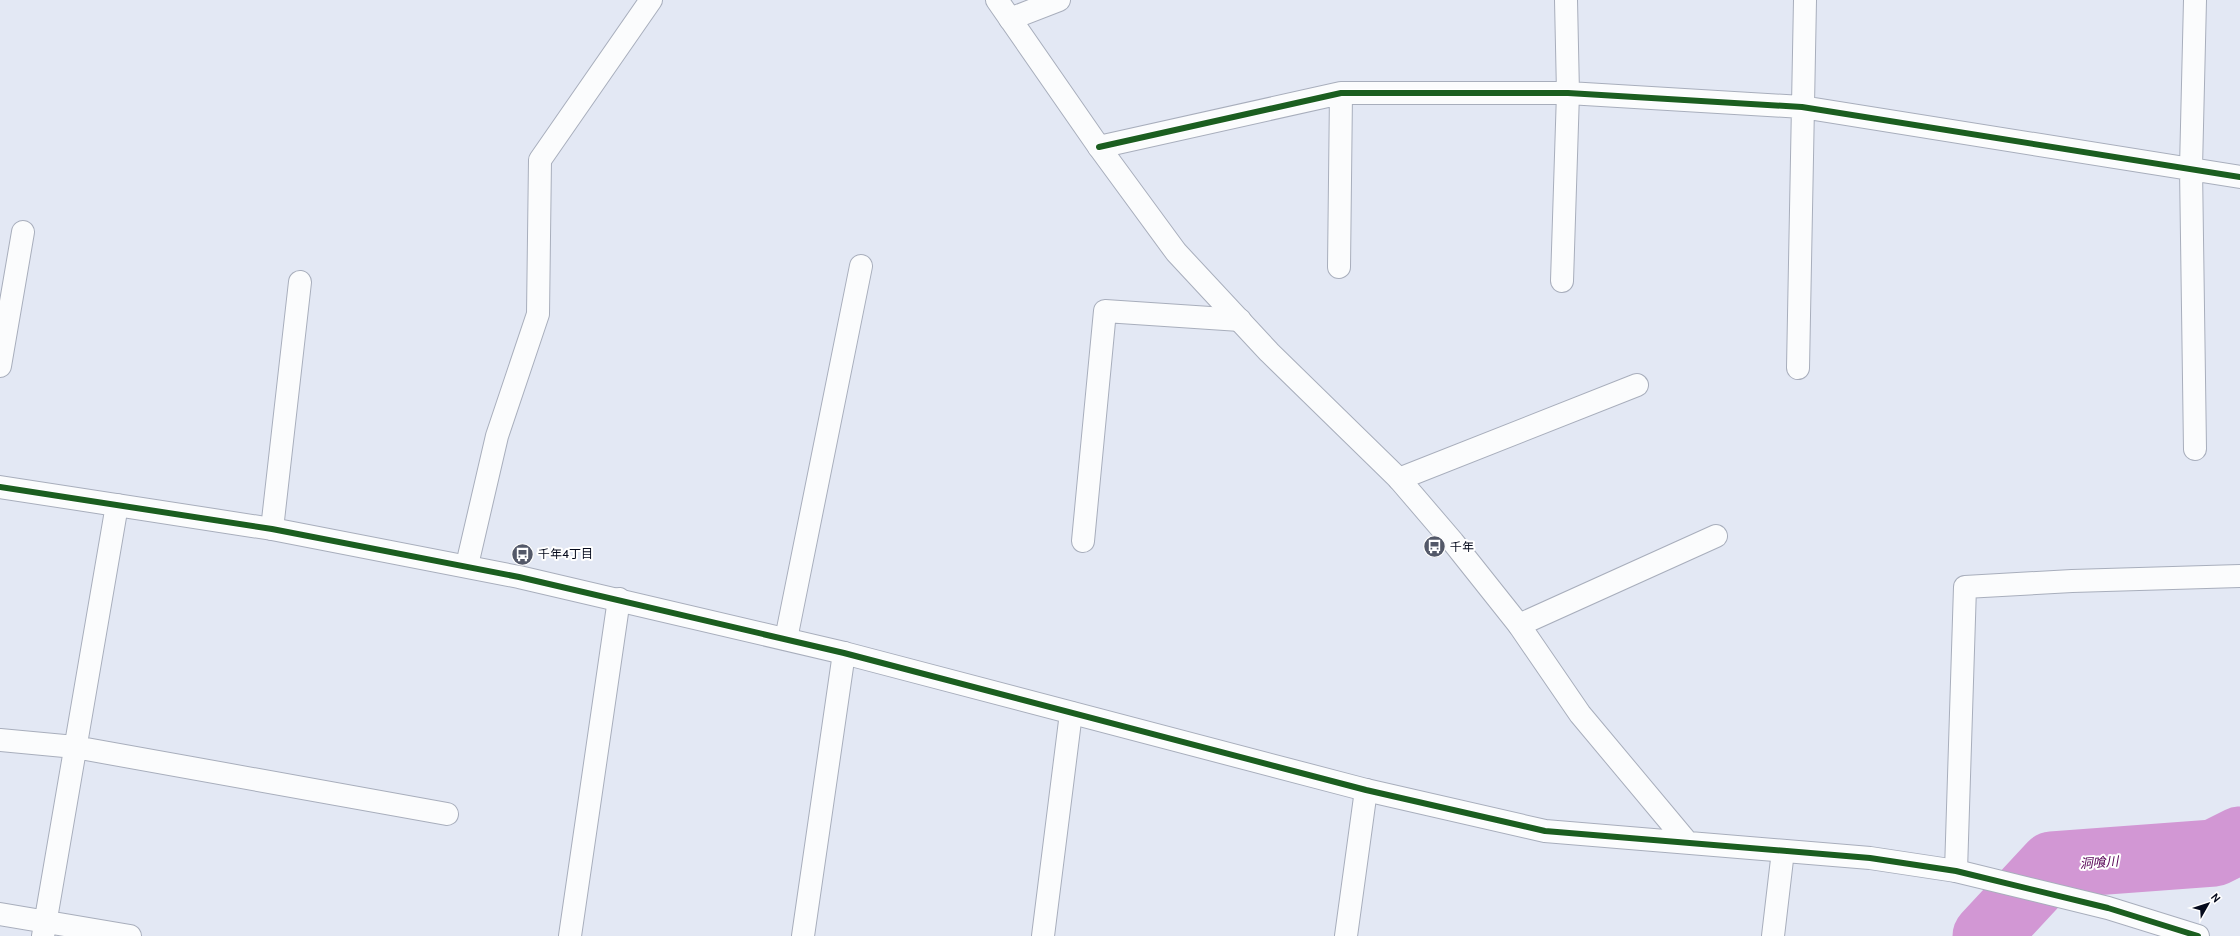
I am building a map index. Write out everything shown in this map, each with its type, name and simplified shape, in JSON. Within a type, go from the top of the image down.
[{"type":"street","points":[[467,566],[497,436],[538,314],[540,160],[651,0]]},
{"type":"street","points":[[998,0],[1099,147],[1176,252],[1269,352],[1399,480],[1453,542],[1519,625],[1580,714],[1687,842]]},
{"type":"street","points":[[1010,19],[1059,0]]},
{"type":"street","points":[[1562,281],[1568,93],[1566,0]]},
{"type":"street","points":[[1798,368],[1805,0]]},
{"type":"street","points":[[2195,0],[2191,168],[2195,450]]},
{"type":"street","points":[[1099,147],[1341,93],[1568,93],[1802,107],[2240,177]]},
{"type":"street","points":[[1339,267],[1341,93]]},
{"type":"street","points":[[0,366],[23,232]]},
{"type":"street","points":[[786,639],[861,266]]},
{"type":"street","points":[[272,528],[300,282]]},
{"type":"street","points":[[1083,541],[1104,311],[1240,320]]},
{"type":"street","points":[[1399,480],[1637,385]]},
{"type":"street","points":[[0,488],[272,528],[467,566],[619,599],[844,653],[1366,790],[1546,831],[1870,858],[1956,871],[2108,908],[2198,936]]},
{"type":"street","points":[[44,929],[74,747],[117,505]]},
{"type":"street","points":[[1519,625],[1716,536]]},
{"type":"street","points":[[1956,871],[1965,587],[2072,581],[2240,576]]},
{"type":"street","points":[[570,936],[619,599]]},
{"type":"street","points":[[803,936],[844,653]]},
{"type":"street","points":[[1043,936],[1071,713]]},
{"type":"street","points":[[0,740],[74,747],[447,814]]},
{"type":"street","points":[[1346,936],[1366,790]]},
{"type":"street","points":[[1773,936],[1783,851]]},
{"type":"street","points":[[0,914],[44,929],[130,936]]},
{"type":"waterway","name":"洞喰川","points":[[1986,936],[2052,865],[2214,853],[2240,840]]},
{"type":"cycle path","points":[[1099,147],[1341,93],[1568,93],[1802,107],[2240,177]]},
{"type":"cycle path","points":[[0,487],[272,529],[519,577],[844,653],[1366,790],[1545,831],[1870,858],[1956,871],[2108,908],[2198,936]]},
{"type":"place","name":"千年","points":[[1435,547]]},
{"type":"place","name":"千年4丁目","points":[[523,554]]}]
